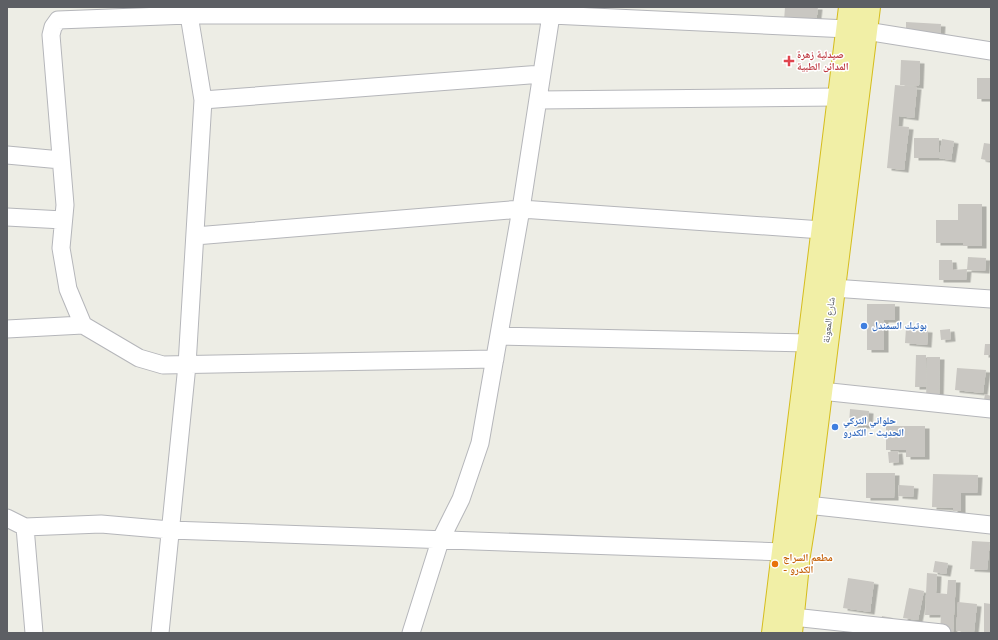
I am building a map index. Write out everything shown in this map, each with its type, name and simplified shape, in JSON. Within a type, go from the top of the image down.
[{"type":"highway","name":"شارع المعونة","points":[[792,625],[798,555],[807,505],[833,288],[857,30],[850,7]]},
{"type":"highway","name":"شارع المعونة","points":[[773,633],[783,552],[788,494],[809,343],[838,97],[857,30],[869,7]]},
{"type":"street","points":[[84,325],[68,288],[61,248],[65,205],[51,35],[53,27],[58,20],[187,11],[550,15],[857,30],[991,50]]},
{"type":"street","points":[[160,633],[187,365],[203,100],[187,11]]},
{"type":"street","points":[[411,633],[440,541],[461,499],[480,443],[521,209],[550,15]]},
{"type":"street","points":[[203,100],[542,74]]},
{"type":"street","points":[[538,100],[838,97]]},
{"type":"street","points":[[7,155],[61,160]]},
{"type":"street","points":[[195,236],[521,209],[822,230]]},
{"type":"street","points":[[7,217],[64,220]]},
{"type":"street","points":[[833,288],[991,299]]},
{"type":"street","points":[[7,329],[84,325],[139,358],[164,365],[495,359]]},
{"type":"street","points":[[499,336],[809,343]]},
{"type":"street","points":[[821,391],[991,409]]},
{"type":"street","points":[[807,505],[991,525]]},
{"type":"street","points":[[7,518],[25,527],[101,524],[170,530],[440,541],[783,552]]},
{"type":"street","points":[[25,527],[34,633]]},
{"type":"street","points":[[792,625],[942,633]]},
{"type":"building","points":[[785,7],[818,7],[816,24],[784,21]]},
{"type":"building","points":[[906,22],[941,24],[940,39],[906,38]]},
{"type":"building","points":[[901,60],[920,61],[919,86],[900,85]]},
{"type":"building","points":[[977,78],[991,78],[991,99],[977,99]]},
{"type":"building","points":[[895,85],[917,87],[914,118],[899,116],[898,126],[909,127],[904,170],[887,168]]},
{"type":"building","points":[[914,138],[939,138],[939,158],[914,158]]},
{"type":"building","points":[[942,139],[954,141],[951,160],[939,158]]},
{"type":"building","points":[[984,143],[991,144],[991,161],[981,159]]},
{"type":"building","points":[[958,204],[982,204],[982,246],[963,246],[963,243],[936,243],[936,220],[958,220]]},
{"type":"building","points":[[968,257],[986,258],[985,271],[967,270]]},
{"type":"building","points":[[939,260],[952,260],[953,270],[967,269],[966,280],[939,280]]},
{"type":"building","points":[[867,304],[895,304],[895,320],[884,320],[884,350],[867,350]]},
{"type":"building","points":[[906,328],[928,330],[927,345],[905,343]]},
{"type":"building","points":[[950,329],[951,339],[941,340],[940,330]]},
{"type":"building","points":[[985,344],[991,344],[991,355],[984,355]]},
{"type":"building","points":[[916,355],[926,355],[926,387],[915,387]]},
{"type":"building","points":[[927,357],[940,357],[939,401],[926,401]]},
{"type":"building","points":[[957,368],[986,370],[983,393],[955,390]]},
{"type":"building","points":[[985,394],[991,396],[991,402],[983,406]]},
{"type":"building","points":[[850,409],[869,411],[868,426],[849,425]]},
{"type":"building","points":[[886,426],[925,426],[925,457],[906,457],[906,450],[886,450]]},
{"type":"building","points":[[898,451],[899,462],[889,463],[888,452]]},
{"type":"building","points":[[866,473],[895,473],[894,498],[866,498]]},
{"type":"building","points":[[933,474],[978,475],[977,493],[961,493],[961,511],[953,511],[953,508],[932,507]]},
{"type":"building","points":[[899,485],[914,486],[913,497],[898,496]]},
{"type":"building","points":[[972,541],[990,542],[987,570],[970,569]]},
{"type":"building","points":[[935,561],[948,563],[946,574],[933,572]]},
{"type":"building","points":[[927,573],[937,574],[936,593],[947,594],[948,580],[956,580],[953,633],[940,632],[941,615],[925,615]]},
{"type":"building","points":[[848,578],[874,582],[870,612],[843,608]]},
{"type":"building","points":[[909,588],[924,591],[918,620],[903,618]]},
{"type":"building","points":[[958,602],[977,604],[974,632],[956,631]]},
{"type":"building","points":[[984,603],[991,604],[991,633],[984,633]]},
{"type":"building","points":[[882,616],[893,618],[892,628],[880,626]]},
{"type":"place","name":"صيدلية زهرة المدائن الطبية","points":[[789,61]]},
{"type":"place","name":"بوتيك السمندل","points":[[864,326]]},
{"type":"place","name":"حلواني التركي الحديث - الكدرو","points":[[835,427]]},
{"type":"place","name":"مطعم السراج - الكدرو","points":[[775,564]]}]
